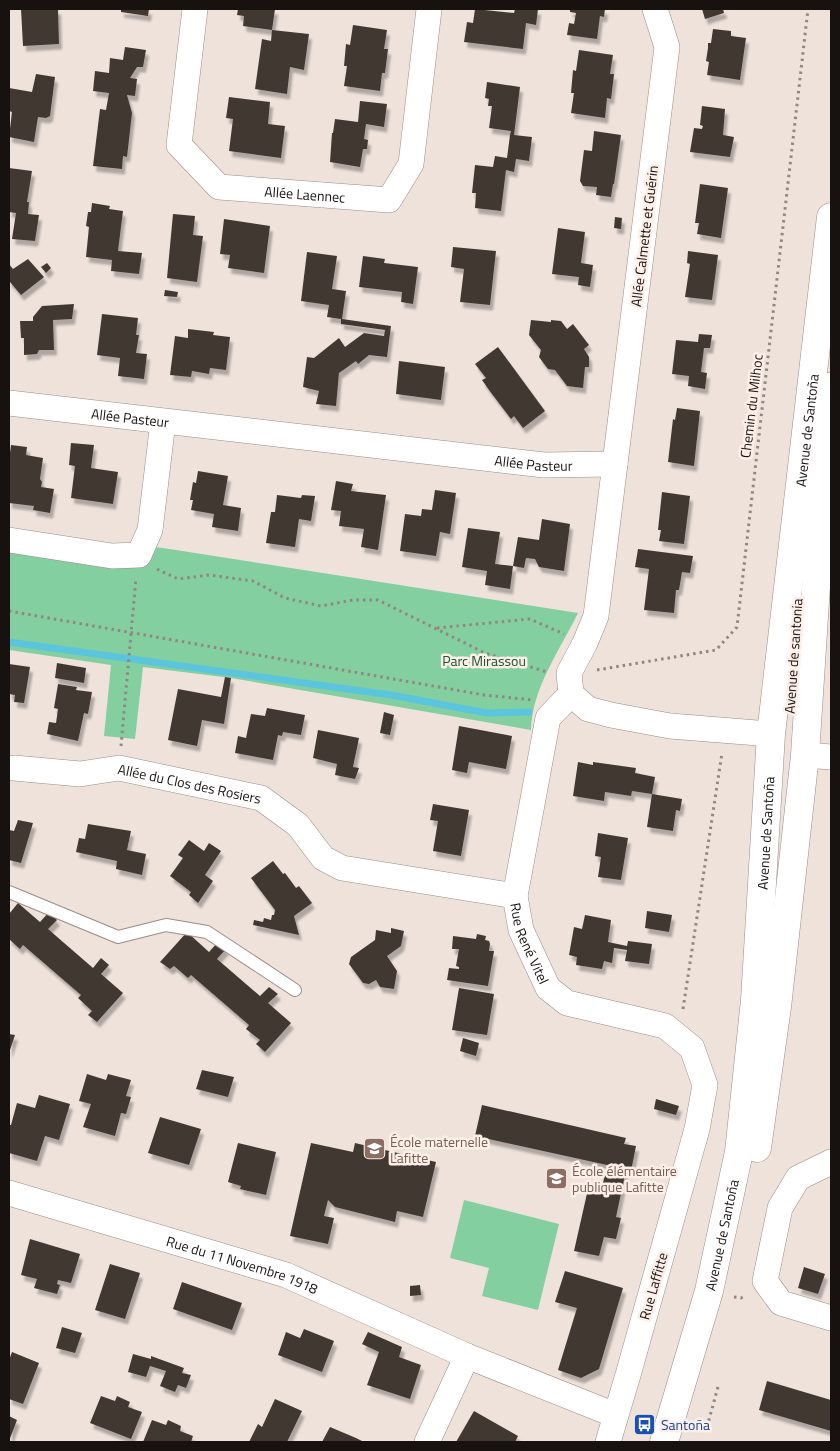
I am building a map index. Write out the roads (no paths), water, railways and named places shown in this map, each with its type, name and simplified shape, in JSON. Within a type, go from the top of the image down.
[{"type":"main road","name":"Avenue de Santoña","points":[[664,1442],[709,1291],[739,1152],[755,1000],[772,734],[831,217]]},
{"type":"main road","name":"Avenue de Santoña","points":[[681,1442],[726,1295],[756,1158],[818,756],[831,355]]},
{"type":"main road","name":"Avenue de santonia","points":[[797,512],[798,631],[786,748],[818,756]]},
{"type":"street","name":"Allée Laennec","points":[[195,9],[179,145],[219,187],[388,200],[411,164],[429,9]]},
{"type":"street","name":"Allée Calmette et Guérin","points":[[616,464],[667,47],[654,9]]},
{"type":"street","name":"Allée Pasteur","points":[[9,403],[544,465],[616,464]]},
{"type":"street","points":[[9,540],[112,556],[139,555],[150,530],[163,422]]},
{"type":"street","points":[[616,464],[596,616],[585,643],[564,680],[588,709],[611,715],[670,726],[772,734]]},
{"type":"street","name":"Rue René Vitel","points":[[564,680],[548,718],[515,896],[521,930],[548,988],[567,1004],[665,1026],[692,1048],[706,1085],[697,1129]]},
{"type":"street","name":"Allée du Clos des Rosiers","points":[[14,768],[80,774],[119,768],[261,798],[298,825],[323,858],[342,868],[515,896]]},
{"type":"street","name":"Rue Laffitte","points":[[608,1442],[697,1129]]},
{"type":"street","points":[[831,1162],[798,1178],[780,1208],[765,1281],[781,1303],[831,1318]]},
{"type":"street","name":"Rue du 11 Novembre 1918","points":[[9,1193],[286,1275],[467,1356],[615,1415]]},
{"type":"street","points":[[427,1442],[467,1356]]},
{"type":"lane","points":[[9,892],[118,937],[166,925],[207,932],[295,990]]},
{"type":"waterway","points":[[9,642],[391,695],[487,713],[529,712]]},
{"type":"place","name":"École maternelle Lafitte","points":[[374,1149]]},
{"type":"place","name":"École élémentaire publique Lafitte","points":[[556,1178]]},
{"type":"place","name":"Santoña","points":[[645,1424]]},
{"type":"park label","name":"Parc Mirassou","points":[[484,660]]}]
